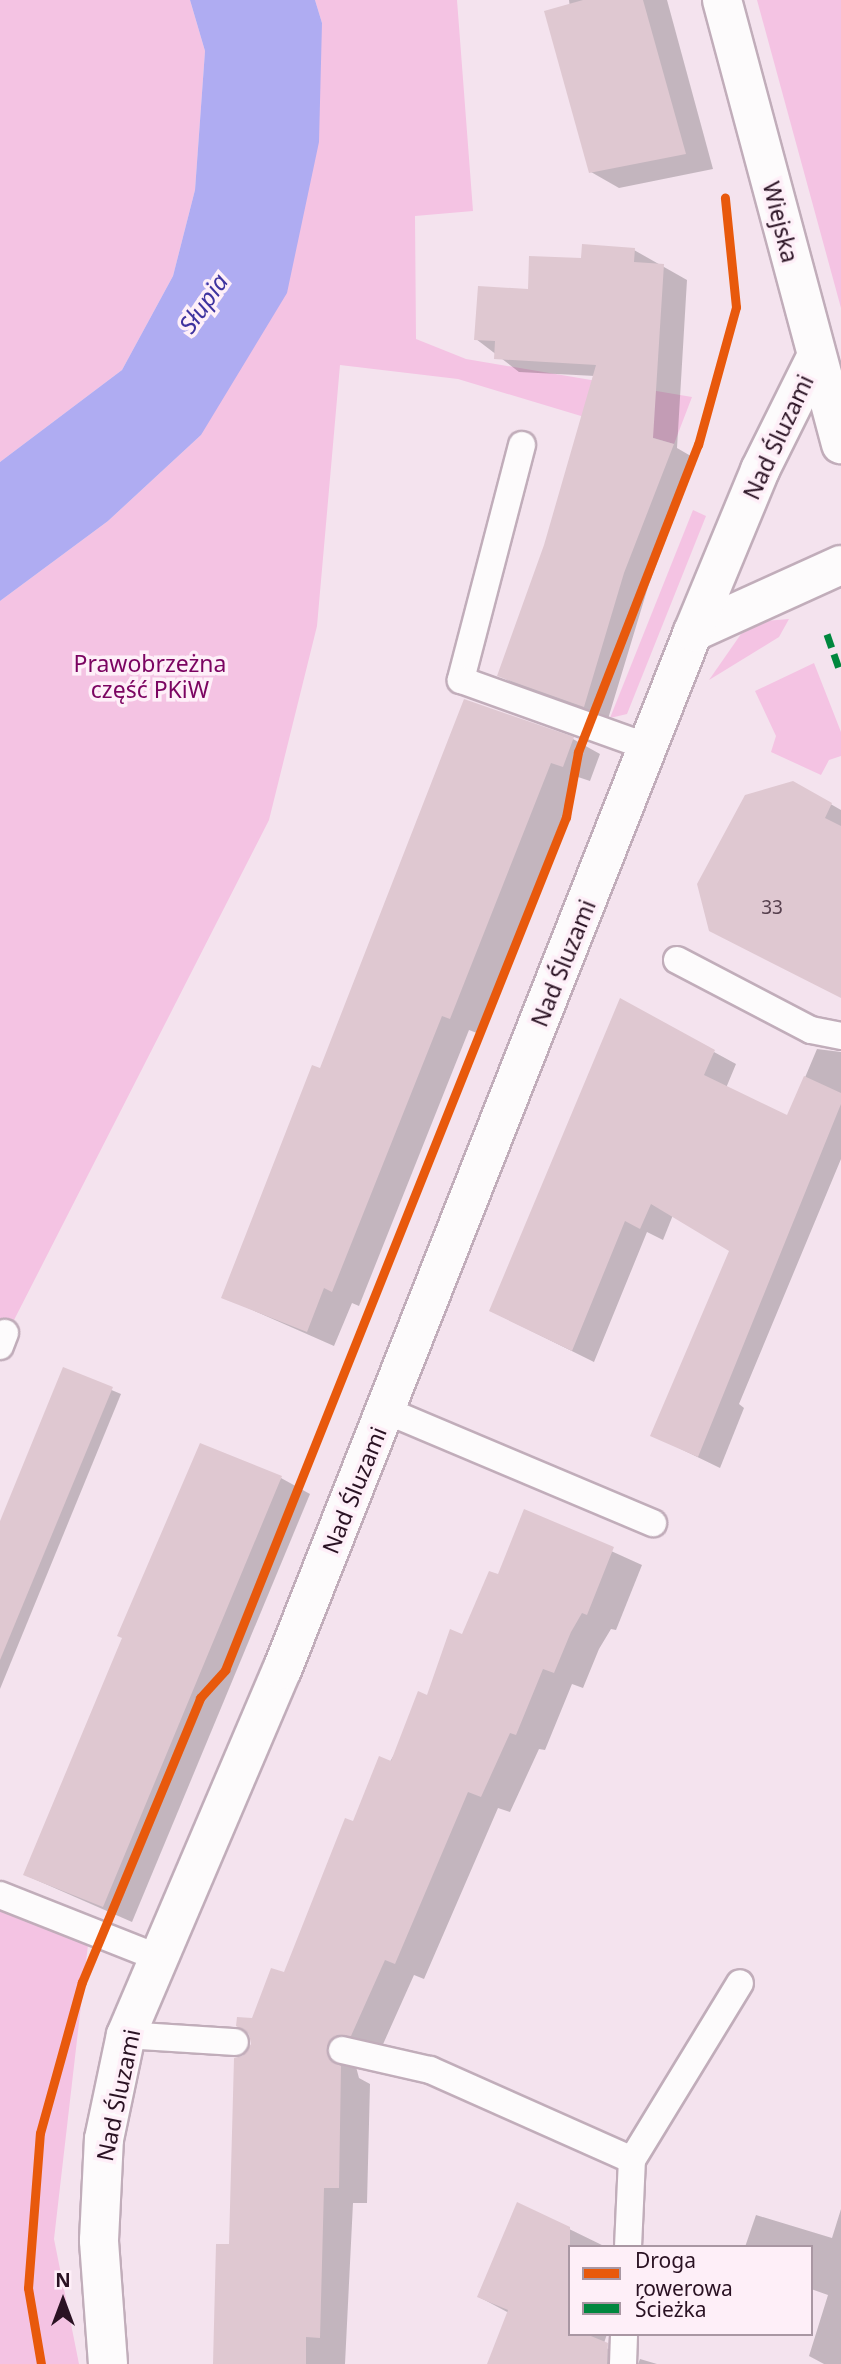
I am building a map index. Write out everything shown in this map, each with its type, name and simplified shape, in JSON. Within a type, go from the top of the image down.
[{"type":"street","name":"Wiejska","points":[[722,0],[815,359],[841,444]]},
{"type":"street","name":"Nad Śluzami","points":[[108,2364],[99,2240],[104,2139],[127,2035],[282,1670],[693,632],[760,470],[815,359]]},
{"type":"street","points":[[693,632],[841,565]]},
{"type":"lane","points":[[522,445],[461,680],[648,747]]},
{"type":"lane","points":[[677,960],[811,1030],[841,1036]]},
{"type":"lane","points":[[385,1410],[653,1523]]},
{"type":"lane","points":[[0,1895],[159,1958]]},
{"type":"lane","points":[[628,2245],[632,2160],[740,1983]]},
{"type":"lane","points":[[127,2035],[235,2042]]},
{"type":"lane","points":[[342,2050],[430,2070],[632,2160]]},
{"type":"lane","points":[[623,2364],[625,2336]]},
{"type":"green space","points":[[0,0],[190,0],[205,51],[195,190],[173,276],[122,370],[0,462]]},
{"type":"green space","name":"Prawobrzeżna część PKiW","points":[[315,0],[457,0],[473,211],[415,216],[416,339],[466,359],[692,397],[674,444],[458,379],[340,365],[317,626],[269,820],[12,1324],[0,1319],[0,601],[108,521],[201,435],[322,23]]},
{"type":"green space","points":[[757,0],[841,0],[841,308]]},
{"type":"green space","points":[[693,510],[706,516],[627,714],[610,718]]},
{"type":"green space","points":[[789,619],[779,637],[709,680],[741,634],[765,621]]},
{"type":"green space","points":[[814,663],[841,732],[841,756],[829,760],[821,775],[771,752],[776,736],[755,691]]},
{"type":"green space","points":[[0,1901],[89,1936],[54,2239],[79,2364],[0,2364]]},
{"type":"water","name":"Słupia","points":[[190,0],[315,0],[322,23],[319,142],[287,293],[201,435],[108,521],[0,601],[0,462],[122,370],[173,276],[195,190],[205,51]]},
{"type":"building","points":[[583,0],[643,0],[686,154],[589,173],[544,11]]},
{"type":"building","points":[[582,244],[635,248],[634,262],[664,264],[653,438],[674,444],[624,573],[584,707],[497,676],[544,545],[596,365],[494,359],[495,341],[474,340],[478,286],[528,289],[529,256],[581,258]]},
{"type":"building","points":[[464,699],[574,737],[563,767],[551,763],[450,1019],[442,1016],[332,1292],[324,1288],[307,1332],[221,1298],[312,1065],[320,1068]]},
{"type":"building","points":[[793,781],[832,803],[825,818],[841,826],[841,998],[709,931],[697,884],[745,795]]},
{"type":"building","points":[[620,998],[715,1050],[704,1075],[787,1115],[804,1076],[841,1093],[841,1104],[698,1457],[650,1436],[729,1251],[651,1204],[640,1229],[625,1221],[572,1351],[489,1311]]},
{"type":"building","points":[[63,1367],[113,1387],[0,1660],[0,1521]]},
{"type":"building","points":[[200,1443],[282,1476],[103,1907],[23,1875],[122,1638],[117,1636]]},
{"type":"building","points":[[524,1509],[614,1547],[587,1615],[582,1613],[571,1632],[554,1673],[543,1669],[516,1735],[510,1733],[481,1797],[468,1792],[395,1964],[385,1960],[351,2036],[337,2035],[327,2046],[331,2061],[341,2066],[339,2188],[324,2188],[320,2338],[306,2337],[306,2364],[213,2364],[216,2244],[229,2244],[234,2058],[243,2056],[251,2044],[249,2034],[236,2026],[237,2017],[252,2018],[271,1968],[284,1972],[345,1818],[353,1821],[379,1756],[391,1761],[418,1691],[427,1695],[450,1629],[462,1634],[489,1571],[498,1574]]},
{"type":"building","points":[[517,2202],[570,2227],[568,2336],[591,2336],[608,2343],[607,2364],[487,2364],[508,2310],[477,2297]]},
{"type":"marked path","points":[[827,634],[841,674]]},
{"type":"cycle path","points":[[41,2364],[28,2288],[40,2133],[82,1982],[200,1698],[225,1670],[566,817],[578,752],[698,445],[736,307],[725,198]]}]
